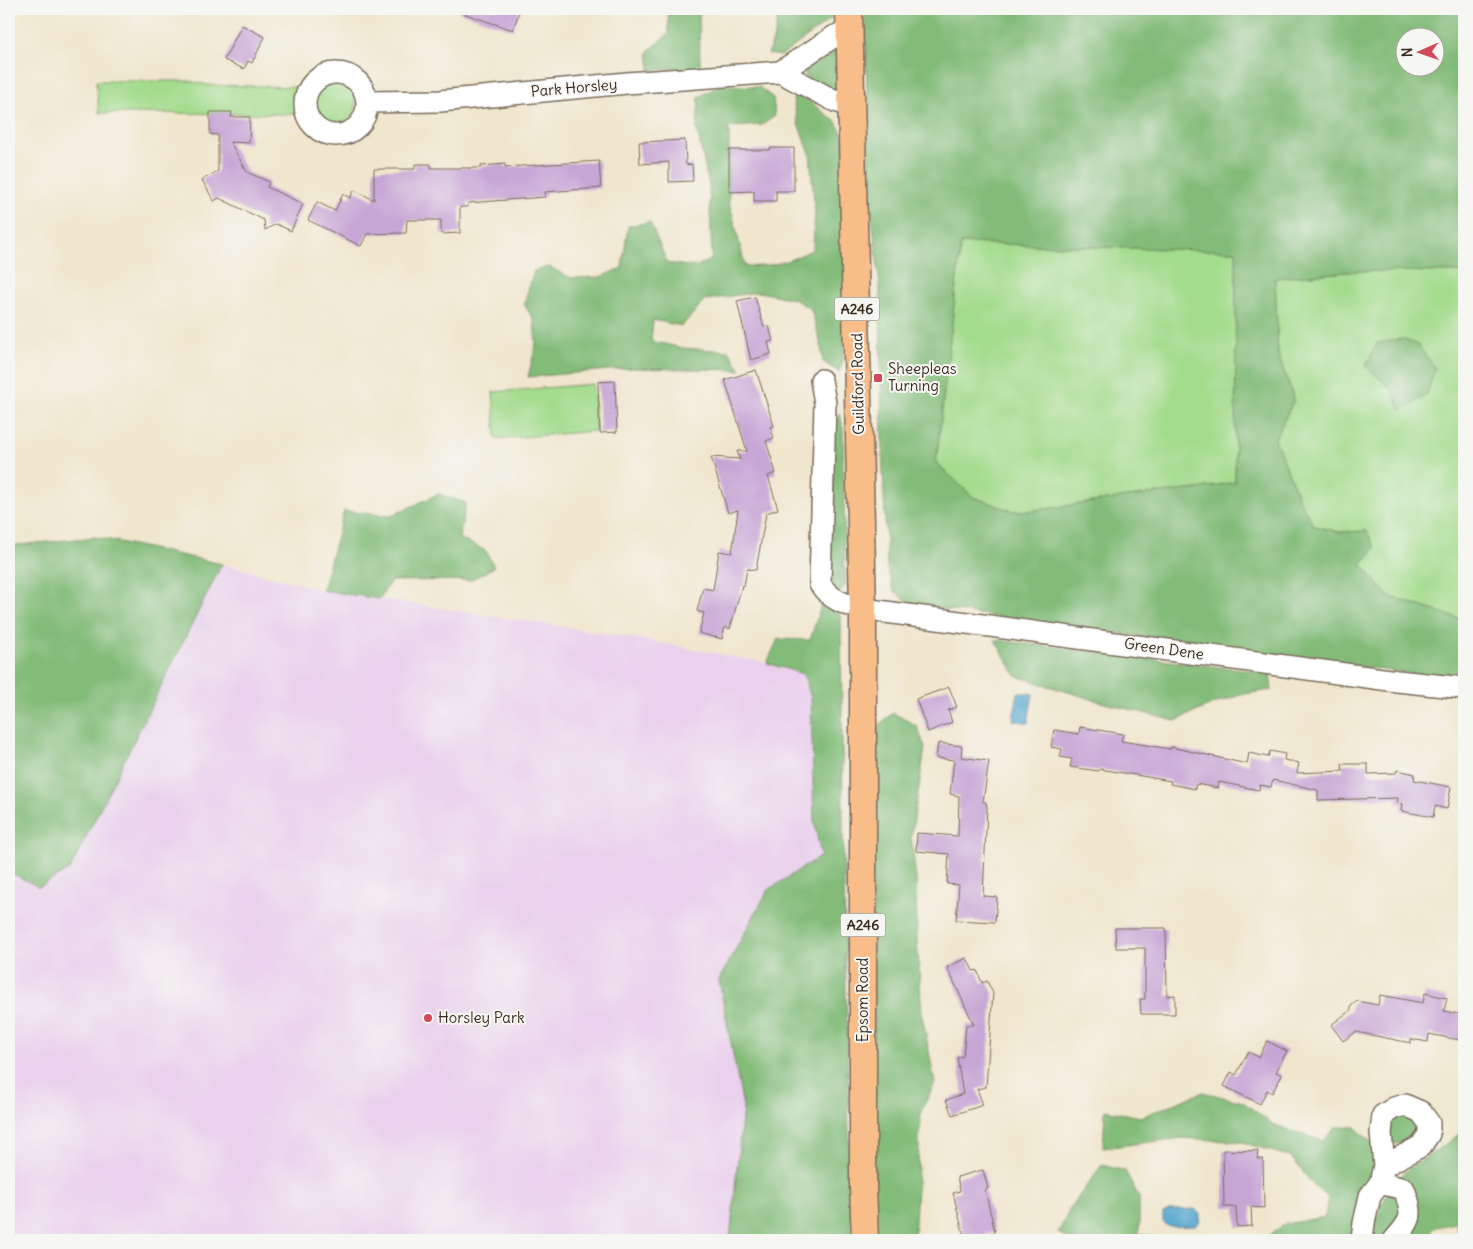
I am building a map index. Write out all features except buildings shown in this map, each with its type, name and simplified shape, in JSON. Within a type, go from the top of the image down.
[{"type":"main road","name":"Guildford Road","points":[[849,20],[863,609]]},
{"type":"main road","name":"Epsom Road","points":[[863,609],[863,1186],[865,1240]]},
{"type":"street","name":"Park Horsley","points":[[367,102],[440,101],[626,83],[780,72],[835,36],[849,20]]},
{"type":"street","points":[[780,72],[835,101],[851,106]]},
{"type":"street","name":"Green Dene","points":[[821,380],[825,403],[820,584],[824,590],[843,604],[863,609],[1396,681],[1464,688]]},
{"type":"street","points":[[1362,1240],[1370,1196],[1382,1175],[1404,1189],[1409,1203],[1409,1223],[1394,1240]]},
{"type":"shaded area","name":"Horsley Park","points":[[96,537],[222,564],[322,590],[629,637],[767,663],[842,687],[851,1240],[9,1240],[9,546]]},
{"type":"green space","points":[[668,9],[699,9],[700,68],[650,70],[648,52],[669,33]]},
{"type":"green space","points":[[779,9],[837,9],[831,19],[781,56],[768,54],[775,34]]},
{"type":"green space","points":[[865,9],[1464,9],[1464,272],[1359,271],[1275,278],[1278,354],[1294,400],[1275,439],[1299,499],[1314,526],[1340,532],[1367,531],[1375,548],[1361,564],[1388,596],[1464,620],[1464,681],[912,605],[894,591],[887,568],[882,445],[880,286],[869,191]],"holes":[[[961,243],[1236,251],[1235,482],[1197,489],[1030,511],[1013,511],[973,497],[936,463]]]},
{"type":"green space","points":[[834,49],[843,52],[843,91],[833,93],[807,81],[803,68]]},
{"type":"green space","points":[[96,81],[189,81],[208,85],[298,87],[298,114],[99,113]]},
{"type":"green space","points":[[331,82],[339,82],[350,88],[356,103],[350,118],[339,124],[331,124],[320,118],[314,107],[314,99],[320,88]]},
{"type":"green space","points":[[720,85],[759,87],[773,98],[775,116],[762,125],[729,127],[729,201],[745,266],[763,266],[780,263],[813,249],[815,213],[810,153],[798,124],[793,99],[800,94],[836,122],[844,137],[847,294],[843,361],[839,372],[823,362],[821,345],[811,309],[794,299],[759,292],[705,300],[682,326],[653,320],[651,341],[682,348],[729,351],[741,370],[631,368],[528,377],[536,344],[534,320],[524,304],[534,271],[549,267],[571,278],[600,277],[622,268],[628,226],[650,222],[667,263],[695,267],[712,259],[709,185],[697,130],[699,97]]},
{"type":"green space","points":[[961,243],[1237,251],[1235,482],[1197,489],[1030,511],[1013,511],[973,497],[936,463]]},
{"type":"green space","points":[[1359,271],[1464,272],[1464,620],[1388,596],[1361,564],[1367,531],[1340,532],[1314,526],[1299,499],[1275,439],[1294,399],[1278,354],[1275,278]]},
{"type":"green space","points":[[1402,339],[1417,344],[1435,368],[1427,395],[1401,410],[1391,389],[1366,366],[1377,343]]},
{"type":"green space","points":[[593,384],[596,431],[496,439],[493,392]]},
{"type":"green space","points":[[840,413],[843,428],[845,586],[840,592],[826,583],[829,420]]},
{"type":"green space","points":[[438,494],[466,503],[459,538],[486,551],[494,567],[471,580],[391,581],[379,599],[322,590],[344,511],[391,516]]},
{"type":"green space","points":[[96,537],[222,564],[70,869],[39,887],[9,872],[9,546]]},
{"type":"green space","points":[[822,602],[841,616],[843,842],[851,1240],[730,1240],[743,1107],[719,980],[768,890],[821,856],[814,821],[811,697],[803,674],[767,663],[778,639],[810,640]]},
{"type":"green space","points":[[995,640],[1270,673],[1272,690],[1244,694],[1216,703],[1175,721],[1101,702],[1016,676]]},
{"type":"green space","points":[[893,713],[917,726],[925,748],[911,837],[916,878],[917,941],[922,1015],[935,1083],[921,1111],[914,1240],[875,1240],[872,760],[879,725]]},
{"type":"green space","points":[[1203,1092],[1243,1102],[1272,1124],[1323,1141],[1336,1127],[1355,1127],[1376,1147],[1372,1175],[1355,1240],[1262,1240],[1285,1224],[1325,1217],[1328,1197],[1316,1188],[1291,1157],[1242,1142],[1182,1138],[1103,1148],[1105,1110],[1141,1117]]},
{"type":"green space","points":[[1402,1114],[1422,1120],[1423,1135],[1404,1144],[1389,1143],[1391,1121]]},
{"type":"green space","points":[[1464,1130],[1464,1237],[1459,1234],[1456,1223],[1436,1227],[1423,1240],[1371,1240],[1376,1221],[1387,1194],[1399,1178]]},
{"type":"green space","points":[[1102,1165],[1125,1171],[1139,1197],[1139,1234],[1170,1240],[1072,1240],[1058,1233],[1071,1207]]},
{"type":"water","points":[[1018,692],[1033,694],[1028,723],[1013,720]]},
{"type":"water","points":[[1195,1209],[1200,1214],[1200,1221],[1196,1226],[1169,1227],[1163,1222],[1163,1213],[1169,1210]]},
{"type":"place","name":"Sheepleas Turning","points":[[878,378]]},
{"type":"place","name":"Horsley Park","points":[[428,1018]]}]
